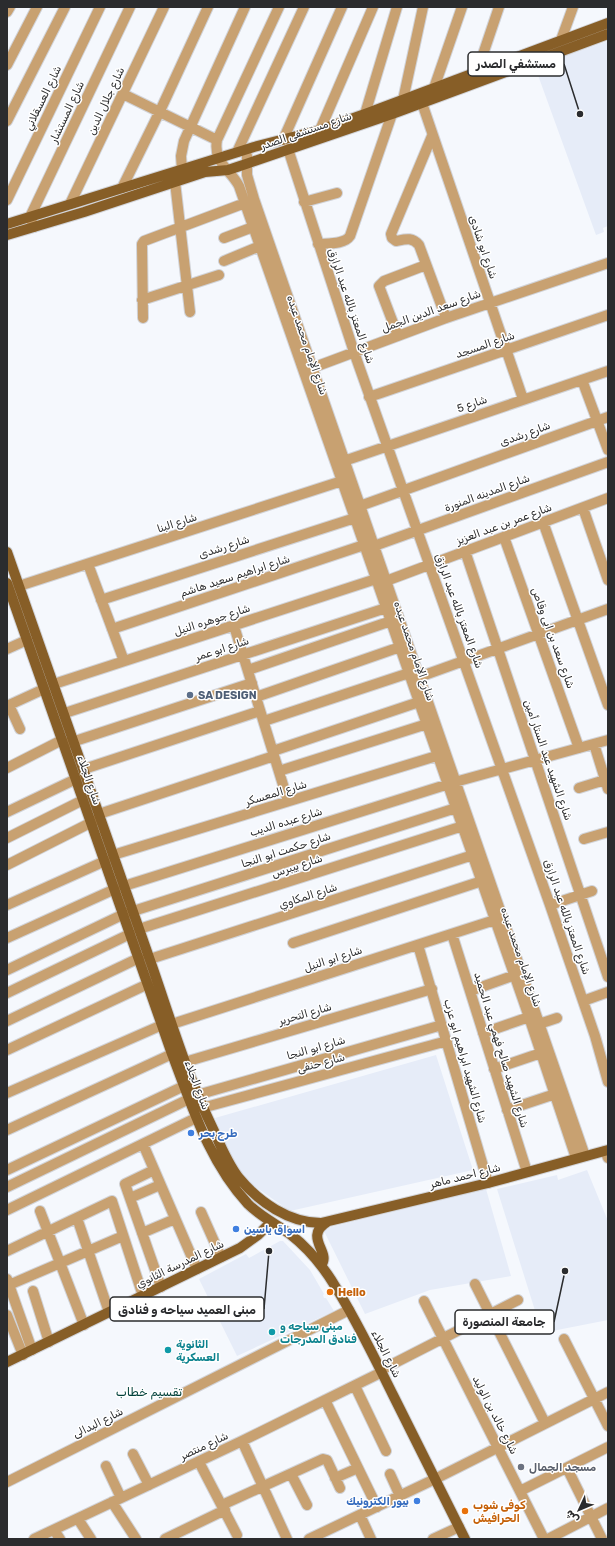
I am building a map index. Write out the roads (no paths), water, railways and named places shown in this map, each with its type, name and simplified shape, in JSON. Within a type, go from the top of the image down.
[{"type":"main road","name":"شارع مستشفى الصدر","points":[[7,235],[70,204],[182,170],[209,166],[228,170],[246,164],[320,130],[608,22]]},
{"type":"main road","name":"شارع مستشفى الصدر","points":[[7,224],[32,222],[175,182],[209,166],[218,158],[246,150],[285,145],[392,114],[608,34]]},
{"type":"main road","points":[[246,150],[257,160]]},
{"type":"main road","name":"شارع الجلاء","points":[[7,552],[10,573],[19,586],[84,769],[97,818],[105,861],[119,887]]},
{"type":"main road","name":"شارع الجلاء","points":[[7,583],[11,604],[27,640],[83,800],[97,818],[113,855],[119,887],[128,913],[135,931],[150,960],[167,1025],[172,1054],[184,1086],[202,1108],[229,1163],[236,1182],[249,1205],[306,1248],[321,1265],[349,1310],[465,1539]]},
{"type":"main road","name":"شارع الجلاء","points":[[135,931],[139,958],[148,984],[185,1062],[196,1118],[220,1167],[236,1182],[271,1207],[284,1214],[304,1220]]},
{"type":"main road","name":"شارع احمد ماهر","points":[[304,1220],[315,1223],[327,1222],[488,1183],[581,1157],[607,1153]]},
{"type":"main road","name":"شارع المدرسة الثانوي","points":[[7,1362],[221,1257],[249,1242],[270,1222]]},
{"type":"main road","points":[[321,1265],[324,1258],[317,1241],[317,1234],[320,1227],[327,1222]]},
{"type":"street","points":[[7,12],[10,7]]},
{"type":"street","points":[[7,65],[37,7]]},
{"type":"street","points":[[7,121],[65,7]]},
{"type":"street","name":"شارع العسقلاني","points":[[7,200],[100,7]]},
{"type":"street","name":"شارع المستشار","points":[[32,222],[130,7]]},
{"type":"street","name":"شارع جلال الدين","points":[[70,204],[164,7]]},
{"type":"street","points":[[122,188],[160,111],[208,7]]},
{"type":"street","points":[[182,170],[181,156],[184,141],[245,7]]},
{"type":"street","points":[[218,158],[216,147],[217,140],[279,7]]},
{"type":"street","points":[[246,150],[304,7]]},
{"type":"street","points":[[285,145],[342,7]]},
{"type":"street","points":[[320,130],[373,7]]},
{"type":"street","points":[[365,114],[397,7]]},
{"type":"street","points":[[402,100],[423,7]]},
{"type":"street","points":[[434,88],[462,7]]},
{"type":"street","points":[[477,72],[499,7]]},
{"type":"street","points":[[561,40],[572,7]]},
{"type":"street","points":[[123,94],[217,140]]},
{"type":"street","name":"شارع ابو شادى","points":[[422,103],[523,400]]},
{"type":"street","points":[[318,244],[343,241],[348,239],[350,236],[392,114]]},
{"type":"street","points":[[432,136],[391,234],[392,238],[396,241],[410,239],[414,240],[419,245],[446,318]]},
{"type":"street","name":"شارع المعتز بالله عبد الرازق","points":[[285,145],[369,397],[418,530],[550,905],[583,1001],[608,1082]]},
{"type":"street","name":"شارع الإمام محمد عبده","points":[[246,150],[247,156],[244,185],[245,203],[342,481],[360,506],[369,546],[499,919],[539,1024],[581,1157]]},
{"type":"street","name":"شارع الإمام محمد عبده","points":[[218,158],[221,164],[244,185],[312,368],[344,461],[352,495],[355,518],[369,546]]},
{"type":"street","points":[[175,182],[190,312]]},
{"type":"street","points":[[304,202],[337,193]]},
{"type":"street","points":[[142,318],[142,244],[145,240],[245,203]]},
{"type":"street","points":[[224,238],[253,227]]},
{"type":"street","points":[[224,261],[260,246]]},
{"type":"street","name":"شارع سعد الدين الجمل","points":[[312,368],[490,302],[608,263]]},
{"type":"street","points":[[398,336],[379,286],[384,281],[426,264]]},
{"type":"street","points":[[142,300],[219,275]]},
{"type":"street","name":"شارع المسجد","points":[[369,397],[608,315]]},
{"type":"street","name":"شارع 5","points":[[344,461],[608,371]]},
{"type":"street","points":[[582,380],[608,450]]},
{"type":"street","name":"شارع رشدى","points":[[360,506],[608,417]]},
{"type":"street","name":"شارع المدينه المنورة","points":[[369,546],[608,462]]},
{"type":"street","name":"شارع البنا","points":[[19,586],[342,481]]},
{"type":"street","name":"شارع عمر بن عبد العزيز","points":[[381,580],[504,537],[608,498]]},
{"type":"street","points":[[583,508],[608,580]]},
{"type":"street","name":"شارع رشدى","points":[[101,600],[355,518]]},
{"type":"street","points":[[543,522],[608,705]]},
{"type":"street","name":"شارع سعد بن ابى وقاص","points":[[504,537],[579,748]]},
{"type":"street","name":"شارع ابراهيم سعيد هاشم","points":[[112,629],[369,546]]},
{"type":"street","name":"شارع الشهيد عبد الستار أمين","points":[[465,551],[608,977]]},
{"type":"street","points":[[88,564],[124,661]]},
{"type":"street","name":"شارع الإمام محمد عبده","points":[[381,580],[386,608],[400,647],[414,675],[419,702],[427,724],[442,754]]},
{"type":"street","name":"شارع جوهره النيل","points":[[54,684],[381,580]]},
{"type":"street","name":"شارع ابو عمر","points":[[65,713],[386,608]]},
{"type":"street","points":[[264,721],[464,661],[608,609]]},
{"type":"street","points":[[248,670],[391,621]]},
{"type":"street","points":[[234,626],[288,801]]},
{"type":"street","points":[[7,649],[27,640]]},
{"type":"street","points":[[256,697],[400,647]]},
{"type":"street","points":[[7,768],[63,742],[74,741],[252,682]]},
{"type":"street","points":[[20,729],[8,706],[44,689]]},
{"type":"street","points":[[7,864],[97,818],[273,753],[419,702]]},
{"type":"street","points":[[84,769],[260,711]]},
{"type":"street","points":[[279,771],[427,724]]},
{"type":"street","name":"شارع عبده الديب","points":[[7,938],[119,887],[452,783],[608,740]]},
{"type":"street","points":[[579,788],[607,783],[594,744]]},
{"type":"street","name":"شارع المعسكر","points":[[113,855],[442,754]]},
{"type":"street","points":[[7,812],[76,779]]},
{"type":"street","name":"شارع الإمام محمد عبده","points":[[452,783],[456,808],[482,881],[499,919],[515,975],[555,1094],[581,1157]]},
{"type":"street","points":[[7,838],[83,800]]},
{"type":"street","name":"شارع حكمت ابو النجا","points":[[7,970],[128,913],[456,808]]},
{"type":"street","name":"شارع بيبرس","points":[[7,993],[135,931],[463,826]]},
{"type":"street","points":[[584,839],[608,832]]},
{"type":"street","name":"شارع المكاوي","points":[[150,960],[473,856]]},
{"type":"street","points":[[7,905],[105,861]]},
{"type":"street","points":[[293,943],[482,881]]},
{"type":"street","points":[[550,905],[592,891]]},
{"type":"street","name":"شارع ابو النيل","points":[[7,1093],[167,1025],[499,919]]},
{"type":"street","name":"شارع الشهيد صالح فهمي عبد الحميد","points":[[452,934],[527,1172]]},
{"type":"street","name":"شارع الشهيد ابراهيم ابو عزب","points":[[418,945],[488,1183]]},
{"type":"street","points":[[7,1021],[139,958]]},
{"type":"street","points":[[470,991],[515,975]]},
{"type":"street","points":[[7,1050],[148,984]]},
{"type":"street","name":"شارع التحرير","points":[[185,1062],[432,989]]},
{"type":"street","points":[[583,1001],[608,992]]},
{"type":"street","points":[[483,1033],[530,1017]]},
{"type":"street","points":[[539,1024],[557,1018]]},
{"type":"street","name":"شارع ابو النجا","points":[[7,1187],[193,1097],[442,1025]]},
{"type":"street","name":"شارع حنفى","points":[[202,1108],[447,1040]]},
{"type":"street","points":[[494,1070],[541,1053]]},
{"type":"street","points":[[7,1130],[172,1054]]},
{"type":"street","points":[[7,1170],[184,1086]]},
{"type":"street","points":[[507,1110],[555,1094]]},
{"type":"street","points":[[7,1210],[196,1118]]},
{"type":"street","points":[[143,1144],[197,1269]]},
{"type":"street","points":[[154,1170],[125,1184],[161,1287]]},
{"type":"street","points":[[130,1198],[160,1185]]},
{"type":"street","points":[[7,1251],[112,1201],[143,1296]]},
{"type":"street","points":[[40,1211],[84,1325]]},
{"type":"street","points":[[201,1212],[221,1257]]},
{"type":"street","points":[[77,1218],[109,1312]]},
{"type":"street","points":[[142,1233],[175,1219]]},
{"type":"street","points":[[27,1352],[8,1282],[60,1263],[123,1236]]},
{"type":"street","points":[[475,1284],[545,1423]]},
{"type":"street","points":[[33,1291],[49,1342]]},
{"type":"street","name":"شارع منتصر","points":[[34,1539],[242,1442],[355,1386],[443,1338],[518,1300]]},
{"type":"street","name":"شارع خالد بن الوليد","points":[[424,1301],[544,1539]]},
{"type":"street","name":"شارع البدالى","points":[[7,1482],[349,1310]]},
{"type":"street","points":[[7,1315],[27,1352]]},
{"type":"street","points":[[564,1339],[608,1426]]},
{"type":"street","points":[[355,1386],[386,1450]]},
{"type":"street","points":[[309,1539],[435,1479],[608,1392]]},
{"type":"street","points":[[325,1400],[377,1507]]},
{"type":"street","points":[[242,1442],[286,1539]]},
{"type":"street","points":[[520,1491],[608,1447]]},
{"type":"street","points":[[134,1454],[150,1485]]},
{"type":"street","points":[[165,1539],[262,1487],[325,1459],[340,1488]]},
{"type":"street","points":[[199,1462],[237,1535]]},
{"type":"street","points":[[106,1466],[117,1500],[136,1539]]},
{"type":"street","points":[[335,1478],[358,1468]]},
{"type":"street","points":[[567,1468],[602,1539]]},
{"type":"street","points":[[291,1474],[307,1505]]},
{"type":"street","points":[[390,1474],[400,1496]]},
{"type":"street","points":[[548,1539],[608,1508]]},
{"type":"street","points":[[360,1515],[371,1539]]},
{"type":"street","points":[[78,1519],[91,1539]]},
{"type":"street","points":[[433,1539],[459,1527]]},
{"type":"street","points":[[54,1530],[60,1539]]},
{"type":"place","name":"مستشفي الصدر","points":[[580,114]]},
{"type":"place","name":"SA DESIGN","points":[[190,695]]},
{"type":"place","name":"طرح بحر","points":[[191,1133]]},
{"type":"place","name":"اسواق ياسين","points":[[236,1229]]},
{"type":"place","name":"مبنى العميد سياحه و فنادق","points":[[269,1251]]},
{"type":"place","name":"جامعة المنصورة","points":[[565,1271]]},
{"type":"place","name":"Hello","points":[[330,1292]]},
{"type":"place","name":"مبنى سياحه و فنادق المدرجات","points":[[272,1332]]},
{"type":"place","name":"الثانوية العسكرية","points":[[168,1350]]},
{"type":"place","name":"مسجد الجمال","points":[[521,1467]]},
{"type":"place","name":"بيور الكترونيك","points":[[417,1501]]},
{"type":"place","name":"كوفى شوب الحرافيش","points":[[465,1511]]},
{"type":"district","name":"تقسيم خطاب","points":[[149,1392]]}]
